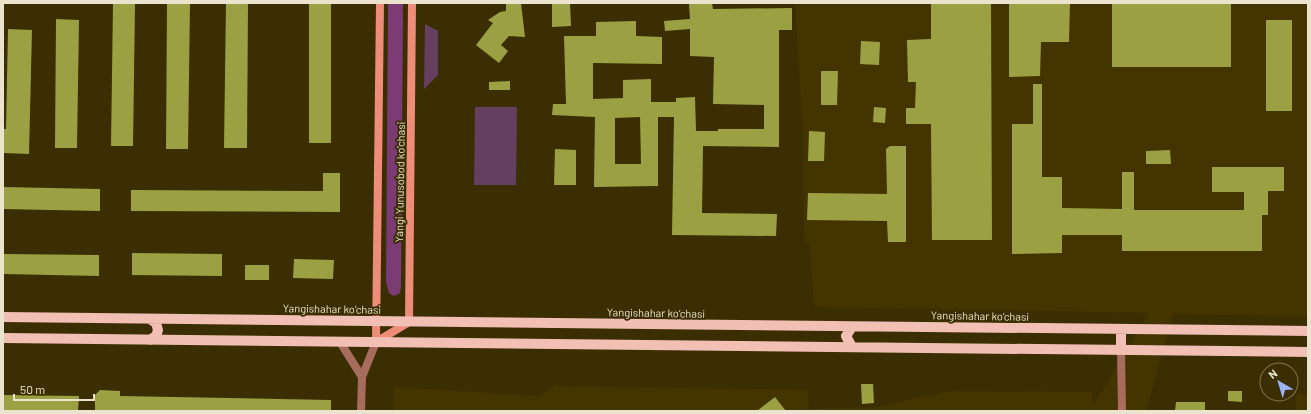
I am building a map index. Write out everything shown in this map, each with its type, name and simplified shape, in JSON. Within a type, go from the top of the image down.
[{"type":"main road","name":"Yangi Yunusobod ko'chasi","points":[[376,342],[380,3]]},
{"type":"main road","name":"Yangi Yunusobod ko'chasi","points":[[409,322],[412,3]]},
{"type":"main road","name":"Yangishahar ko‘chasi","points":[[3,317],[1308,331]]},
{"type":"main road","points":[[150,319],[156,324],[158,330],[156,336],[150,340]]},
{"type":"main road","points":[[376,342],[409,322]]},
{"type":"main road","points":[[852,326],[846,336],[852,347]]},
{"type":"main road","points":[[1121,329],[1121,350]]},
{"type":"main road","points":[[3,338],[1308,352]]},
{"type":"street","points":[[340,342],[362,377]]},
{"type":"street","points":[[361,411],[362,377],[376,342]]},
{"type":"street","points":[[1121,350],[1122,411]]},
{"type":"shaded area","points":[[388,3],[403,3],[401,287],[400,293],[394,296],[389,293],[386,282]]},
{"type":"shaded area","points":[[795,3],[1308,3],[1308,316],[1173,314],[1146,411],[393,411],[394,387],[539,396],[555,386],[808,390],[809,409],[875,407],[950,391],[1092,392],[1093,406],[1149,313],[814,307],[810,243],[804,242],[803,135]]},
{"type":"shaded area","points":[[425,24],[438,31],[438,75],[424,89]]},
{"type":"shaded area","points":[[475,107],[517,107],[516,185],[474,185]]},
{"type":"shaded area","points":[[1299,394],[1308,394],[1308,411],[1296,411],[1297,402],[1299,402]]},
{"type":"building","points":[[113,3],[135,3],[133,146],[111,146]]},
{"type":"building","points":[[167,3],[190,3],[188,149],[166,149]]},
{"type":"building","points":[[226,3],[248,3],[247,148],[224,148]]},
{"type":"building","points":[[309,3],[331,3],[331,143],[309,143]]},
{"type":"building","points":[[506,3],[521,3],[525,37],[509,36],[501,45],[508,51],[499,63],[476,45],[493,23],[488,20],[500,12],[506,11]]},
{"type":"building","points":[[552,3],[570,3],[571,26],[552,27]]},
{"type":"building","points":[[689,3],[712,3],[713,9],[792,8],[792,30],[779,30],[779,147],[703,146],[702,213],[777,214],[776,236],[672,235],[674,117],[658,117],[658,186],[594,187],[595,117],[552,115],[553,104],[566,104],[564,36],[596,36],[596,22],[636,21],[636,36],[662,37],[662,64],[593,63],[593,99],[623,98],[623,80],[651,79],[651,102],[676,102],[676,98],[695,97],[696,131],[718,131],[718,129],[764,129],[764,105],[713,104],[714,57],[690,56],[690,29],[665,31],[664,21],[690,19]],"holes":[[[640,117],[641,164],[615,164],[615,118]]]},
{"type":"building","points":[[931,3],[991,3],[992,240],[932,240],[931,124],[906,124],[906,108],[915,108],[916,82],[908,82],[907,40],[931,39]]},
{"type":"building","points":[[1009,3],[1070,3],[1069,42],[1041,42],[1040,76],[1009,77]]},
{"type":"building","points":[[1112,3],[1231,3],[1231,67],[1112,67]]},
{"type":"building","points":[[56,19],[79,20],[77,148],[55,148]]},
{"type":"building","points":[[1266,20],[1292,20],[1292,111],[1266,111]]},
{"type":"building","points":[[8,29],[32,30],[29,154],[3,153],[3,129],[6,129]]},
{"type":"building","points":[[861,41],[880,42],[879,65],[860,64]]},
{"type":"building","points":[[821,71],[838,71],[837,105],[821,105]]},
{"type":"building","points":[[510,81],[510,90],[489,90],[489,82]]},
{"type":"building","points":[[1033,84],[1042,84],[1042,177],[1062,177],[1062,208],[1122,209],[1122,172],[1134,172],[1134,210],[1244,210],[1244,192],[1212,192],[1212,167],[1284,167],[1284,191],[1268,191],[1268,215],[1262,215],[1262,251],[1122,251],[1122,235],[1062,235],[1062,253],[1012,254],[1012,124],[1033,124]]},
{"type":"building","points":[[874,107],[886,108],[885,123],[873,122]]},
{"type":"building","points":[[809,131],[825,132],[824,161],[808,161]]},
{"type":"building","points":[[890,146],[906,146],[906,242],[888,242],[887,221],[807,220],[808,193],[887,194],[886,149]]},
{"type":"building","points":[[555,149],[576,150],[576,185],[554,185]]},
{"type":"building","points":[[1170,150],[1171,164],[1146,164],[1146,151]]},
{"type":"building","points":[[323,173],[340,173],[340,212],[131,211],[131,190],[323,191]]},
{"type":"building","points":[[3,187],[100,189],[100,211],[3,209]]},
{"type":"building","points":[[132,253],[222,254],[222,276],[132,275]]},
{"type":"building","points":[[3,254],[99,255],[99,276],[3,274]]},
{"type":"building","points":[[294,259],[334,260],[333,279],[293,278]]},
{"type":"building","points":[[245,265],[269,265],[269,280],[245,280]]},
{"type":"building","points":[[861,384],[873,384],[874,403],[862,404]]},
{"type":"building","points":[[100,390],[120,391],[120,396],[331,400],[331,411],[95,411],[95,395]]},
{"type":"building","points":[[1228,391],[1242,391],[1242,402],[1228,401]]},
{"type":"building","points":[[3,395],[79,396],[78,411],[3,411]]},
{"type":"building","points":[[775,397],[786,411],[757,411]]},
{"type":"building","points":[[1176,402],[1205,402],[1205,411],[1175,411]]}]
